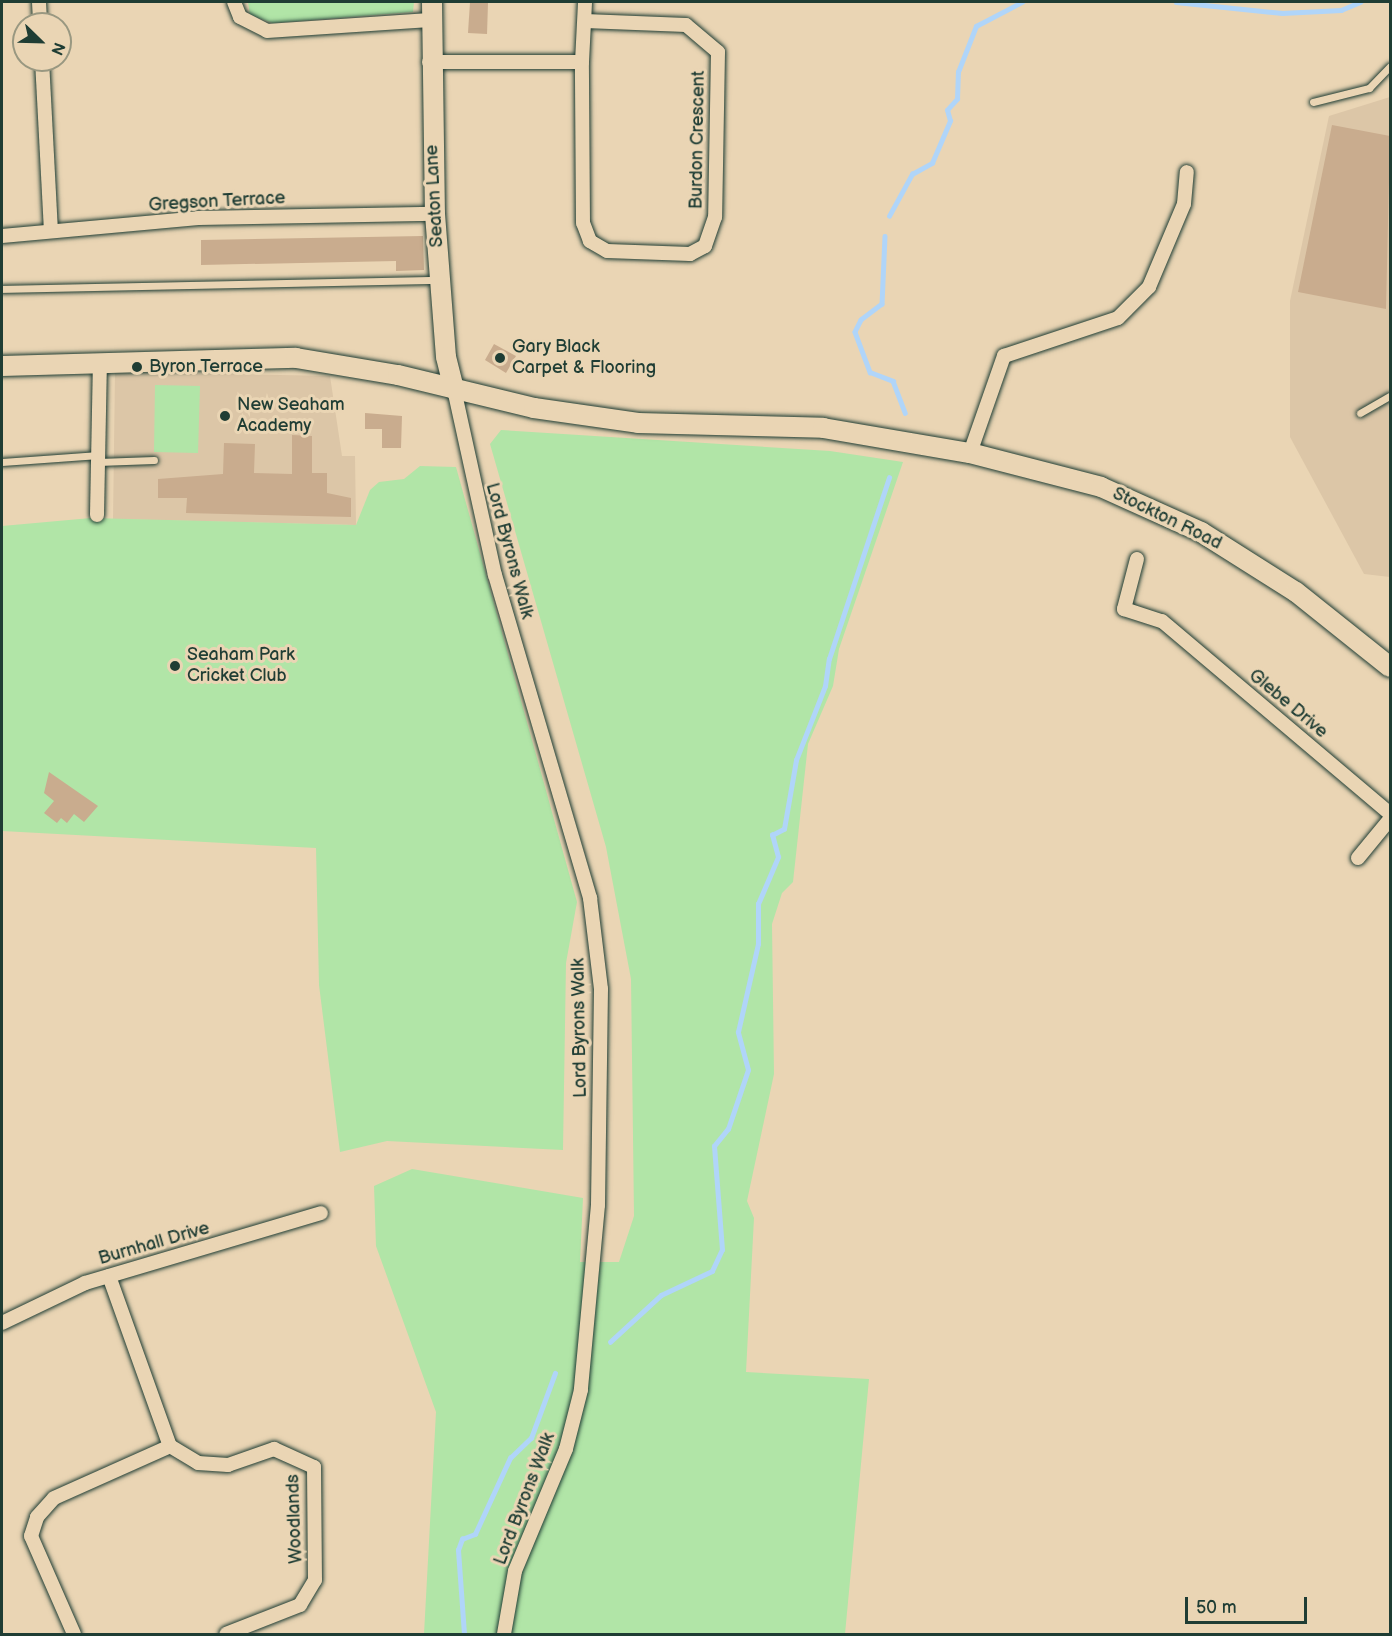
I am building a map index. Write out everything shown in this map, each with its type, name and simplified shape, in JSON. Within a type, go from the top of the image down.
[{"type":"main road","name":"Seaton Lane","points":[[431,11],[429,62],[435,214],[440,280],[454,389]]},
{"type":"main road","name":"Stockton Road","points":[[2,366],[100,361],[296,358],[454,389],[534,408],[638,423],[823,428],[947,448],[1101,487],[1201,532],[1296,592],[1390,667]]},
{"type":"street","points":[[234,2],[240,16],[267,31],[431,11]]},
{"type":"street","name":"Burdon Crescent","points":[[585,2],[582,62],[583,223],[590,241],[607,251],[671,257],[705,246],[715,217],[718,52],[686,25],[585,21]]},
{"type":"street","points":[[429,62],[582,62]]},
{"type":"street","points":[[43,72],[51,231]]},
{"type":"street","points":[[970,453],[1004,356],[1118,318],[1149,287],[1184,204],[1187,172]]},
{"type":"street","name":"Gregson Terrace","points":[[2,236],[198,218],[435,214]]},
{"type":"street","points":[[98,514],[100,361]]},
{"type":"street","name":"Lord Byrons Walk","points":[[454,389],[495,575],[590,898],[601,989],[598,1205],[581,1390],[566,1449],[515,1571],[504,1635]]},
{"type":"street","name":"Glebe Drive","points":[[1137,559],[1124,609],[1162,621],[1390,814]]},
{"type":"street","points":[[1358,858],[1390,819]]},
{"type":"street","name":"Burnhall Drive","points":[[2,1323],[109,1276],[321,1213]]},
{"type":"street","points":[[74,1635],[31,1536],[37,1517],[54,1498],[170,1446],[109,1276]]},
{"type":"street","name":"Woodlands","points":[[170,1446],[198,1463],[228,1465],[274,1449],[314,1467],[315,1580],[300,1605],[226,1635]]},
{"type":"lane","points":[[1313,102],[1369,88],[1390,66]]},
{"type":"lane","points":[[2,289],[440,280]]},
{"type":"lane","points":[[1360,413],[1390,396]]},
{"type":"lane","points":[[2,462],[98,458],[154,460]]},
{"type":"shaded area","points":[[1390,97],[1390,577],[1364,574],[1290,437],[1290,301],[1329,116]]},
{"type":"shaded area","name":"New Seaham Academy","points":[[115,372],[330,376],[342,456],[355,456],[356,525],[113,519]]},
{"type":"green space","points":[[248,2],[414,2],[413,12],[273,23],[250,15]]},
{"type":"green space","points":[[155,385],[200,386],[198,453],[154,452]]},
{"type":"green space","points":[[501,430],[830,451],[903,462],[839,649],[833,686],[808,744],[793,882],[782,893],[772,924],[774,1074],[747,1201],[754,1218],[746,1372],[869,1379],[845,1634],[424,1634],[436,1412],[376,1246],[374,1186],[412,1169],[583,1198],[580,1262],[619,1262],[634,1216],[631,979],[606,847],[490,444]]},
{"type":"green space","points":[[420,466],[456,467],[577,902],[566,963],[563,1150],[387,1141],[340,1152],[319,985],[316,848],[2,831],[2,526],[91,518],[356,525],[370,490],[379,482],[404,479]]},
{"type":"building","points":[[470,2],[488,2],[487,34],[468,33]]},
{"type":"building","points":[[1332,125],[1390,136],[1386,309],[1298,292]]},
{"type":"building","points":[[423,236],[424,270],[396,271],[396,261],[201,265],[201,240]]},
{"type":"building","name":"Gary Black Carpet & Flooring","points":[[494,344],[516,356],[506,373],[485,360]]},
{"type":"building","points":[[365,413],[402,416],[401,448],[382,448],[382,429],[365,429]]},
{"type":"building","points":[[292,435],[312,436],[312,473],[327,473],[327,493],[351,498],[351,517],[186,513],[187,498],[158,498],[158,479],[223,474],[224,443],[255,444],[254,473],[292,474]]},
{"type":"building","points":[[49,772],[98,806],[84,822],[74,814],[67,823],[61,818],[57,823],[44,813],[54,801],[44,793]]},
{"type":"waterway","points":[[889,216],[912,174],[932,163],[950,121],[947,110],[957,99],[958,72],[976,26],[1022,2]]},
{"type":"waterway","points":[[1176,2],[1282,13],[1341,10],[1360,2]]},
{"type":"waterway","points":[[885,236],[882,304],[861,320],[855,332],[870,372],[893,381],[905,413]]},
{"type":"waterway","points":[[610,1342],[661,1295],[712,1271],[722,1250],[714,1146],[728,1129],[748,1070],[738,1032],[758,944],[758,904],[778,857],[772,835],[784,829],[796,760],[825,686],[829,659],[889,478]]},
{"type":"waterway","points":[[464,1634],[458,1550],[462,1539],[475,1534],[510,1458],[531,1438],[555,1373]]},
{"type":"place","name":"Gary Black Carpet & Flooring","points":[[500,358]]},
{"type":"place","name":"Byron Terrace","points":[[137,367]]},
{"type":"place","name":"New Seaham Academy","points":[[225,416]]},
{"type":"place","name":"Seaham Park Cricket Club","points":[[175,666]]}]
